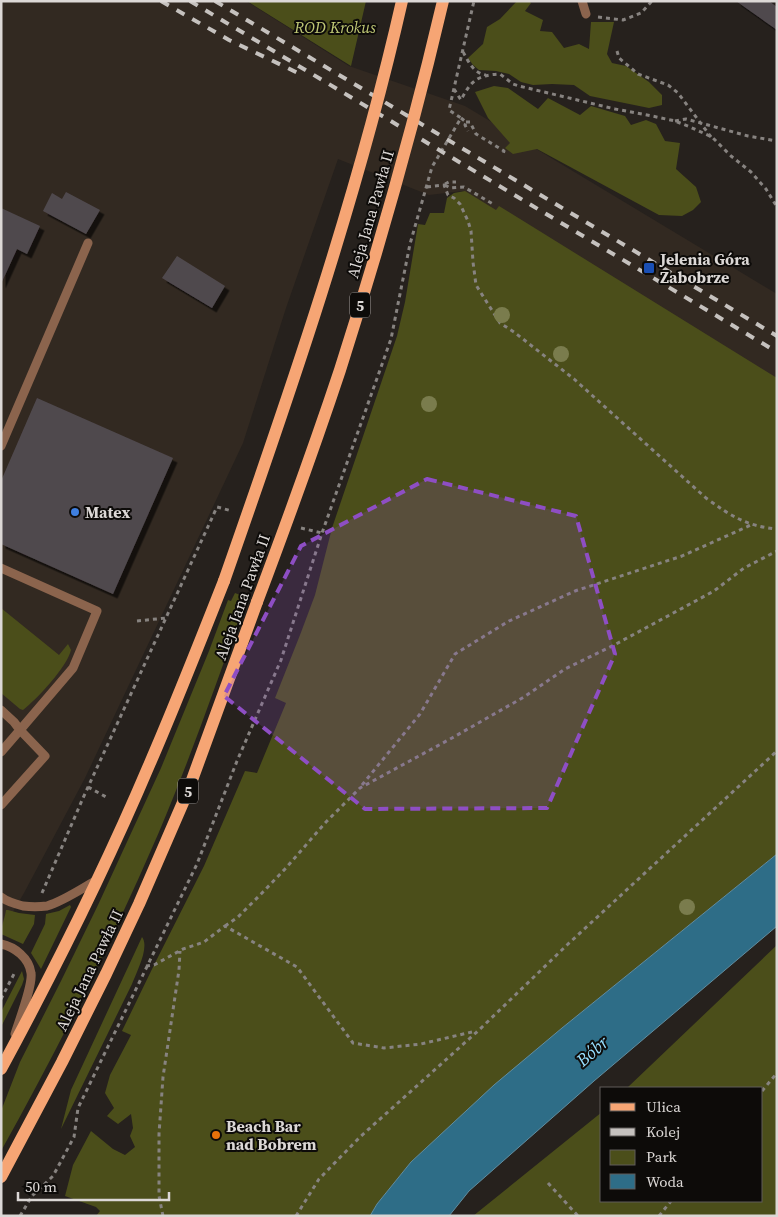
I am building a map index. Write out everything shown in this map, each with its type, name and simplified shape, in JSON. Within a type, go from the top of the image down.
[{"type":"main road","name":"Aleja Jana Pawła II","points":[[1,1068],[37,1002],[97,880],[150,764],[224,581],[302,356],[369,131],[402,1]]},
{"type":"main road","name":"Aleja Jana Pawła II","points":[[1,1177],[67,1053],[106,974],[188,791],[258,602],[340,370],[375,258],[407,145],[443,1]]},
{"type":"lane","points":[[582,1],[586,14]]},
{"type":"lane","points":[[1,446],[88,243]]},
{"type":"lane","points":[[1,568],[97,611],[73,668],[1,752]]},
{"type":"lane","points":[[1,710],[45,756],[1,806]]},
{"type":"lane","points":[[1,897],[6,901],[19,905],[30,907],[48,906],[97,880]]},
{"type":"lane","points":[[1,944],[14,948],[27,962],[31,973],[30,985],[8,1055]]},
{"type":"path","points":[[474,1],[449,110],[466,122],[470,122],[476,134],[504,152],[503,154]]},
{"type":"path","points":[[586,14],[623,20],[641,13],[652,1]]},
{"type":"path","points":[[617,51],[619,58],[638,74],[668,85],[678,93],[712,137],[751,172],[766,189],[777,206]]},
{"type":"path","points":[[462,52],[473,69],[479,74],[500,74],[518,86],[614,109],[675,121],[712,137]]},
{"type":"path","points":[[454,88],[461,100],[469,85],[486,75]]},
{"type":"path","points":[[20,1216],[32,1196],[53,1176],[74,1137],[78,1108],[197,864],[281,660],[322,533],[391,339],[410,244],[432,168],[461,118]]},
{"type":"path","points":[[675,121],[686,120],[748,136],[777,141]]},
{"type":"path","points":[[466,122],[465,125],[468,131]]},
{"type":"path","points":[[427,187],[456,182]]},
{"type":"path","points":[[444,185],[450,188],[464,187],[493,204],[494,202]]},
{"type":"path","points":[[444,185],[448,195],[460,204],[468,221],[471,232],[476,285],[500,323],[574,379],[706,498],[726,513],[751,525],[777,529]]},
{"type":"path","points":[[42,894],[88,787],[217,507],[236,512]]},
{"type":"path","points":[[146,966],[154,965],[180,951],[204,942],[238,917],[262,893],[326,822],[360,788],[420,714],[455,654],[509,620],[575,591],[682,556],[751,525]]},
{"type":"path","points":[[294,526],[322,533]]},
{"type":"path","points":[[360,788],[516,702],[565,669],[616,644],[714,591],[744,568],[777,551]]},
{"type":"path","points":[[137,621],[166,618]]},
{"type":"path","points":[[296,1216],[319,1179],[360,1136],[479,1030],[566,945],[777,751]]},
{"type":"path","points":[[88,787],[108,798]]},
{"type":"path","points":[[225,926],[298,967],[353,1043],[384,1048],[421,1044],[479,1030]]},
{"type":"path","points":[[163,1216],[159,1196],[159,1134],[162,1076],[179,970],[180,951]]},
{"type":"path","points":[[1,999],[19,965]]},
{"type":"path","points":[[763,1090],[777,1073]]},
{"type":"path","points":[[548,1183],[578,1216]]},
{"type":"path","points":[[659,1216],[670,1202]]},
{"type":"highlighted area","points":[[427,479],[576,516],[615,654],[547,808],[365,809],[224,696],[301,546]]},
{"type":"shaded area","points":[[1,1],[246,1],[349,66],[465,106],[777,294],[777,411],[610,299],[463,191],[429,195],[338,159],[286,308],[243,443],[85,778],[24,893],[1,932]]},
{"type":"green space","name":"ROD Krokus","points":[[247,1],[366,1],[351,66]]},
{"type":"green space","points":[[517,1],[529,1],[531,3],[525,11],[543,20],[540,31],[552,32],[564,48],[579,44],[589,49],[591,22],[614,22],[607,54],[612,63],[626,66],[649,82],[662,95],[662,105],[649,108],[590,96],[574,85],[533,85],[521,82],[509,74],[479,70],[468,58],[483,44],[487,27],[500,19]]},
{"type":"green space","points":[[494,86],[508,88],[538,109],[548,98],[580,115],[591,106],[625,116],[631,125],[646,120],[656,124],[665,141],[680,143],[676,169],[696,187],[701,202],[693,210],[682,216],[659,215],[537,149],[513,154],[505,148],[510,143],[488,118],[475,92]]},
{"type":"green space","points":[[465,191],[496,210],[499,206],[777,378],[777,854],[562,1028],[411,1162],[377,1204],[370,1216],[96,1216],[100,1211],[96,1207],[65,1196],[73,1165],[91,1131],[113,1149],[125,1155],[135,1147],[130,1136],[133,1128],[131,1114],[118,1124],[107,1116],[114,1108],[105,1093],[110,1075],[131,1035],[122,1031],[204,866],[245,771],[257,773],[286,703],[275,698],[315,595],[332,528],[397,336],[405,302],[418,224],[425,225],[430,213],[444,213],[447,198],[454,193]]},
{"type":"green space","points":[[235,593],[243,596],[240,608],[243,609],[192,749],[159,832],[123,913],[84,993],[44,1073],[1,1151],[1,1111],[20,1062],[98,905],[161,768],[228,600],[231,601]]},
{"type":"green space","points":[[1,608],[59,655],[68,644],[71,650],[58,674],[23,710],[1,693]]},
{"type":"green space","points":[[70,905],[71,907],[41,969],[31,953],[45,924],[46,914],[59,911]]},
{"type":"green space","points":[[6,910],[35,915],[34,924],[23,944],[1,934]]},
{"type":"green space","points":[[142,937],[144,941],[143,953],[132,984],[61,1129],[71,1090]]},
{"type":"green space","points":[[777,945],[777,1216],[473,1216],[600,1114],[600,1202],[763,1202],[763,1087],[628,1087]]},
{"type":"green space","points":[[22,971],[24,979],[22,985],[1,1027],[1,1012]]},
{"type":"water","name":"Bóbr","points":[[777,854],[777,926],[594,1081],[469,1191],[449,1216],[370,1216],[377,1204],[411,1162],[494,1085]]},
{"type":"building","points":[[736,1],[769,1],[777,7],[777,30]]},
{"type":"building","points":[[66,192],[100,210],[86,234],[43,211],[52,193],[62,199]]},
{"type":"building","points":[[1,208],[40,226],[27,254],[17,249],[1,284]]},
{"type":"building","points":[[177,256],[225,286],[212,308],[162,278]]},
{"type":"building","name":"Matex","points":[[37,398],[173,458],[113,594],[1,544],[1,481]]},
{"type":"railway","points":[[161,1],[229,40],[298,73]]},
{"type":"railway","points":[[190,1],[777,352]]},
{"type":"railway","points":[[215,1],[777,336]]},
{"type":"place","name":"Jelenia Góra Zabobrze","points":[[649,268]]},
{"type":"place","name":"Matex","points":[[75,512]]},
{"type":"place","name":"Beach Bar nad Bobrem","points":[[216,1135]]}]
